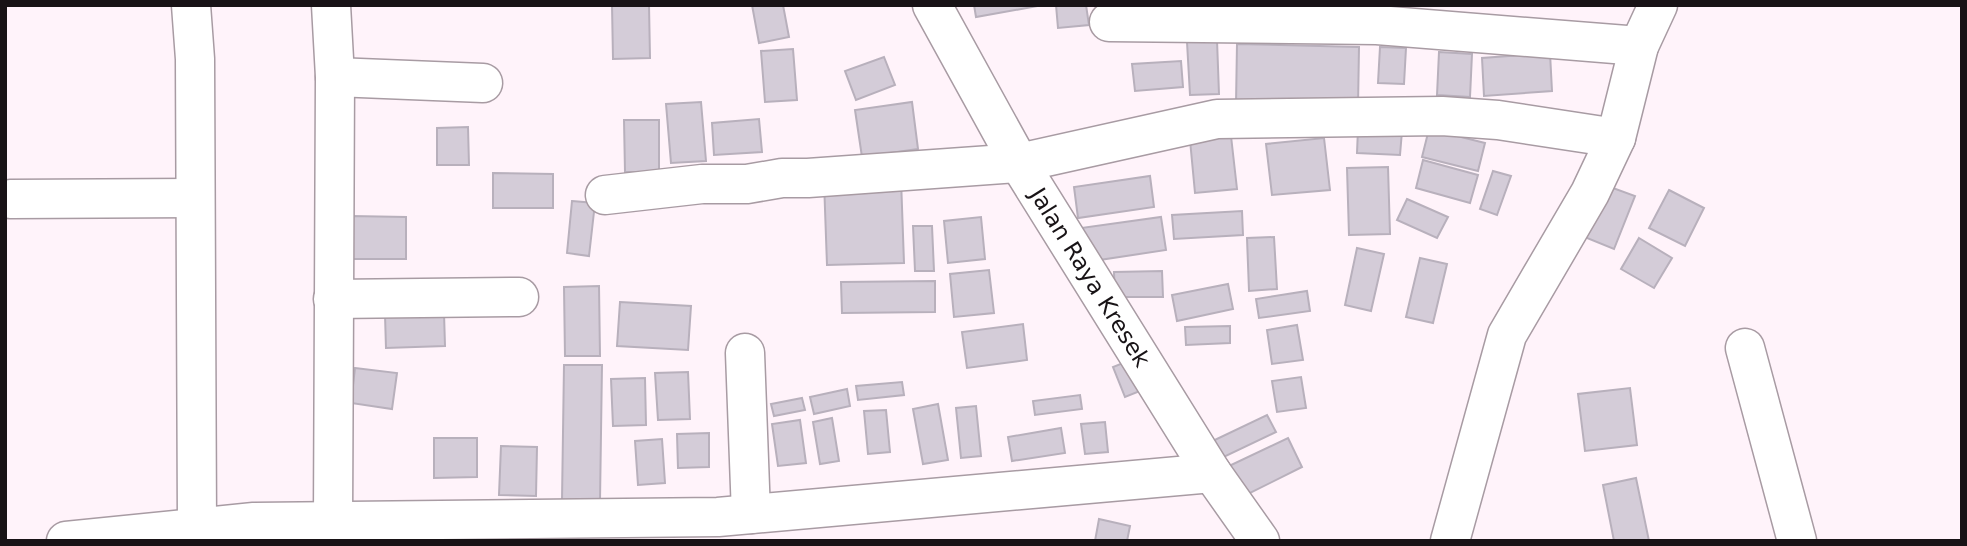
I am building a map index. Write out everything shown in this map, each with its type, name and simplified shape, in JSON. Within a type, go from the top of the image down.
[{"type":"street","points":[[191,5],[195,59],[197,528]]},
{"type":"street","points":[[331,5],[335,77],[333,523]]},
{"type":"street","name":"Jalan Raya Kresek","points":[[932,5],[1019,163],[1212,473],[1260,541]]},
{"type":"street","points":[[1450,541],[1507,335],[1590,193],[1616,138],[1639,46],[1658,5]]},
{"type":"street","points":[[1109,22],[1377,25],[1639,46]]},
{"type":"street","points":[[335,77],[483,83]]},
{"type":"street","points":[[605,195],[702,184],[747,184],[782,178],[1019,163],[1217,119],[1442,116],[1498,120],[1616,138]]},
{"type":"street","points":[[10,199],[195,198]]},
{"type":"street","points":[[333,299],[519,297]]},
{"type":"street","points":[[1745,348],[1797,541]]},
{"type":"street","points":[[745,353],[751,514]]},
{"type":"street","points":[[66,541],[197,528],[253,532],[333,523],[677,518],[751,514],[1212,473]]},
{"type":"building","points":[[612,5],[649,5],[650,58],[613,59]]},
{"type":"building","points":[[752,5],[783,5],[789,37],[759,43]]},
{"type":"building","points":[[974,5],[1038,5],[1038,6],[976,17]]},
{"type":"building","points":[[1056,5],[1086,5],[1089,25],[1058,28]]},
{"type":"building","points":[[1217,40],[1219,94],[1190,95],[1187,42]]},
{"type":"building","points":[[1237,44],[1359,47],[1358,107],[1236,104]]},
{"type":"building","points":[[1380,47],[1406,48],[1404,84],[1378,83]]},
{"type":"building","points":[[793,49],[797,100],[765,102],[761,51]]},
{"type":"building","points":[[1439,52],[1472,54],[1470,97],[1437,95]]},
{"type":"building","points":[[1550,53],[1552,91],[1484,96],[1482,58]]},
{"type":"building","points":[[884,57],[895,85],[856,100],[845,71]]},
{"type":"building","points":[[1181,61],[1183,87],[1135,91],[1132,64]]},
{"type":"building","points":[[701,102],[706,161],[671,163],[666,104]]},
{"type":"building","points":[[912,102],[918,149],[862,157],[855,110]]},
{"type":"building","points":[[759,119],[762,152],[714,155],[712,123]]},
{"type":"building","points":[[624,120],[659,120],[659,172],[625,172]]},
{"type":"building","points":[[468,127],[469,165],[437,165],[437,128]]},
{"type":"building","points":[[1358,129],[1402,131],[1400,155],[1357,153]]},
{"type":"building","points":[[1429,129],[1485,143],[1478,171],[1422,157]]},
{"type":"building","points":[[1231,136],[1237,189],[1195,193],[1190,140]]},
{"type":"building","points":[[1324,138],[1330,190],[1272,195],[1266,144]]},
{"type":"building","points":[[1423,160],[1478,175],[1470,203],[1416,188]]},
{"type":"building","points":[[1388,167],[1390,234],[1349,235],[1347,168]]},
{"type":"building","points":[[1493,171],[1511,176],[1497,215],[1480,209]]},
{"type":"building","points":[[493,173],[553,174],[553,208],[493,208]]},
{"type":"building","points":[[1150,176],[1154,207],[1078,218],[1074,187]]},
{"type":"building","points":[[901,179],[904,263],[827,265],[824,181]]},
{"type":"building","points":[[1602,184],[1635,196],[1614,249],[1582,236]]},
{"type":"building","points":[[1669,190],[1704,208],[1685,246],[1649,228]]},
{"type":"building","points":[[1407,199],[1448,217],[1437,238],[1397,220]]},
{"type":"building","points":[[572,201],[595,203],[589,256],[567,253]]},
{"type":"building","points":[[1242,211],[1243,235],[1174,239],[1172,215]]},
{"type":"building","points":[[351,216],[406,217],[406,259],[350,259]]},
{"type":"building","points":[[981,217],[985,259],[948,263],[944,221]]},
{"type":"building","points":[[1161,217],[1166,250],[1086,262],[1081,228]]},
{"type":"building","points":[[913,226],[932,226],[934,271],[915,271]]},
{"type":"building","points":[[1274,237],[1277,289],[1249,291],[1247,238]]},
{"type":"building","points":[[1639,238],[1672,258],[1654,288],[1621,269]]},
{"type":"building","points":[[1357,248],[1384,254],[1371,311],[1345,305]]},
{"type":"building","points":[[1420,258],[1447,264],[1433,323],[1406,317]]},
{"type":"building","points":[[989,270],[994,313],[954,317],[950,274]]},
{"type":"building","points":[[1162,271],[1163,297],[1115,297],[1114,272]]},
{"type":"building","points":[[935,281],[935,312],[842,313],[841,282]]},
{"type":"building","points":[[1228,284],[1233,309],[1177,321],[1172,295]]},
{"type":"building","points":[[599,286],[600,356],[565,356],[564,287]]},
{"type":"building","points":[[1307,291],[1310,311],[1259,318],[1256,299]]},
{"type":"building","points":[[620,302],[691,306],[688,350],[617,346]]},
{"type":"building","points":[[444,313],[445,346],[386,348],[385,315]]},
{"type":"building","points":[[1023,324],[1027,360],[967,368],[962,332]]},
{"type":"building","points":[[1297,325],[1303,360],[1272,364],[1267,330]]},
{"type":"building","points":[[1230,326],[1230,343],[1186,345],[1185,327]]},
{"type":"building","points":[[1133,359],[1145,389],[1125,397],[1113,367]]},
{"type":"building","points":[[564,365],[602,365],[600,501],[562,500]]},
{"type":"building","points":[[355,368],[397,373],[392,409],[351,403]]},
{"type":"building","points":[[688,372],[690,419],[658,420],[655,373]]},
{"type":"building","points":[[1301,377],[1306,408],[1277,412],[1272,381]]},
{"type":"building","points":[[645,378],[646,425],[613,426],[611,379]]},
{"type":"building","points":[[902,382],[904,395],[858,400],[856,386]]},
{"type":"building","points":[[1630,388],[1637,445],[1585,451],[1578,394]]},
{"type":"building","points":[[847,389],[850,406],[814,414],[810,397]]},
{"type":"building","points":[[1080,395],[1082,409],[1035,415],[1033,401]]},
{"type":"building","points":[[802,398],[805,410],[774,416],[771,404]]},
{"type":"building","points":[[938,404],[948,460],[923,464],[913,409]]},
{"type":"building","points":[[976,406],[981,456],[961,458],[956,408]]},
{"type":"building","points":[[886,410],[890,452],[868,454],[864,411]]},
{"type":"building","points":[[1267,415],[1276,432],[1209,464],[1200,447]]},
{"type":"building","points":[[832,418],[839,461],[820,464],[813,422]]},
{"type":"building","points":[[800,420],[806,463],[778,466],[772,424]]},
{"type":"building","points":[[1105,422],[1108,452],[1085,454],[1081,424]]},
{"type":"building","points":[[1061,428],[1065,453],[1012,461],[1008,437]]},
{"type":"building","points":[[709,433],[709,467],[678,468],[677,434]]},
{"type":"building","points":[[434,438],[477,438],[477,477],[434,478]]},
{"type":"building","points":[[1288,438],[1302,467],[1244,496],[1229,466]]},
{"type":"building","points":[[662,439],[665,483],[638,485],[635,441]]},
{"type":"building","points":[[501,446],[537,447],[536,496],[499,495]]},
{"type":"building","points":[[1636,478],[1649,541],[1614,541],[1603,485]]},
{"type":"building","points":[[1099,519],[1130,526],[1127,541],[1095,541]]}]
